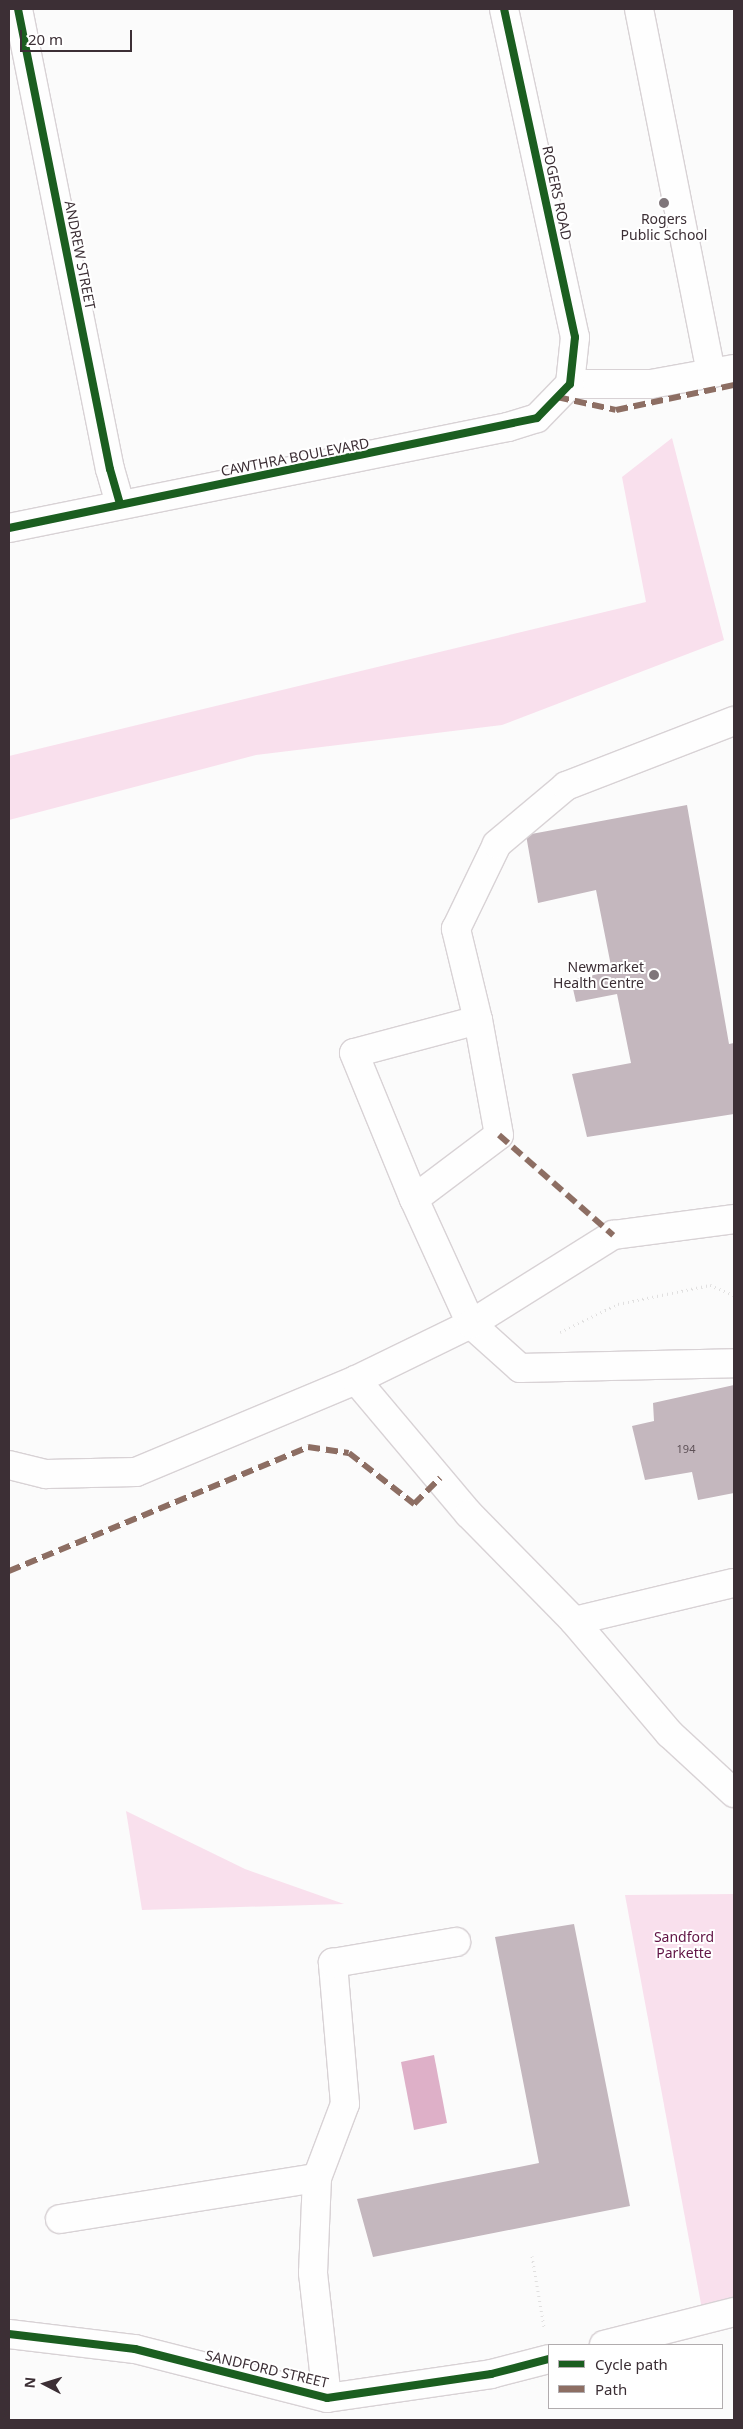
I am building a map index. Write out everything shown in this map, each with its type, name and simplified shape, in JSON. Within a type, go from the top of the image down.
[{"type":"street","name":"ANDREW STREET","points":[[18,9],[110,469],[120,504]]},
{"type":"street","name":"ROGERS ROAD","points":[[504,9],[575,337],[570,384]]},
{"type":"street","points":[[570,384],[651,384],[723,371],[639,9]]},
{"type":"street","name":"CAWTHRA BOULEVARD","points":[[9,528],[120,504],[508,427],[538,418],[570,384]]},
{"type":"street","points":[[414,1199],[499,1135],[478,1020],[456,929],[497,844],[566,786],[734,721]]},
{"type":"street","points":[[478,1020],[354,1053],[414,1199],[472,1324],[520,1368],[734,1363]]},
{"type":"street","points":[[9,1465],[46,1474],[136,1472],[356,1380],[472,1324],[613,1235],[734,1219]]},
{"type":"street","points":[[356,1380],[469,1514],[574,1621],[670,1734],[734,1793]]},
{"type":"street","points":[[574,1621],[734,1583]]},
{"type":"street","points":[[326,2398],[313,2273],[318,2178],[345,2104],[332,1963],[456,1942]]},
{"type":"street","points":[[60,2219],[318,2178]]},
{"type":"street","points":[[608,2344],[734,2312]]},
{"type":"street","name":"SANDFORD STREET","points":[[9,2334],[134,2350],[326,2398],[491,2374],[548,2359]]},
{"type":"path","points":[[558,1332],[618,1304],[710,1285],[734,1295]]},
{"type":"path","points":[[532,2256],[544,2329]]},
{"type":"green space","points":[[672,438],[724,640],[502,725],[256,755],[9,820],[9,756],[646,602],[622,477]]},
{"type":"green space","points":[[126,1811],[245,1869],[344,1904],[142,1910]]},
{"type":"green space","name":"Sandford Parkette","points":[[734,1894],[734,2313],[704,2320],[625,1895]]},
{"type":"shaded area","points":[[434,2055],[447,2123],[414,2130],[401,2062]]},
{"type":"building","name":"Newmarket Health Centre","points":[[687,805],[729,1044],[734,1043],[734,1114],[587,1137],[572,1074],[631,1063],[617,994],[576,1002],[571,980],[612,971],[596,890],[538,903],[526,835]]},
{"type":"building","points":[[734,1385],[734,1493],[698,1500],[692,1472],[645,1480],[632,1426],[654,1421],[653,1403]]},
{"type":"building","points":[[574,1924],[630,2206],[373,2257],[357,2199],[539,2163],[495,1937]]},
{"type":"marked path","points":[[557,397],[616,410],[734,385]]},
{"type":"marked path","points":[[499,1135],[613,1235]]},
{"type":"marked path","points":[[9,1571],[308,1447],[349,1453],[414,1504],[440,1478]]},
{"type":"cycle path","points":[[18,9],[110,469],[120,504]]},
{"type":"cycle path","points":[[9,528],[537,418],[570,384],[575,337],[504,9]]},
{"type":"cycle path","points":[[9,2334],[135,2349],[327,2398],[491,2374],[548,2359]]},
{"type":"place","name":"Rogers Public School","points":[[664,203]]},
{"type":"place","name":"Newmarket Health Centre","points":[[654,975]]}]
